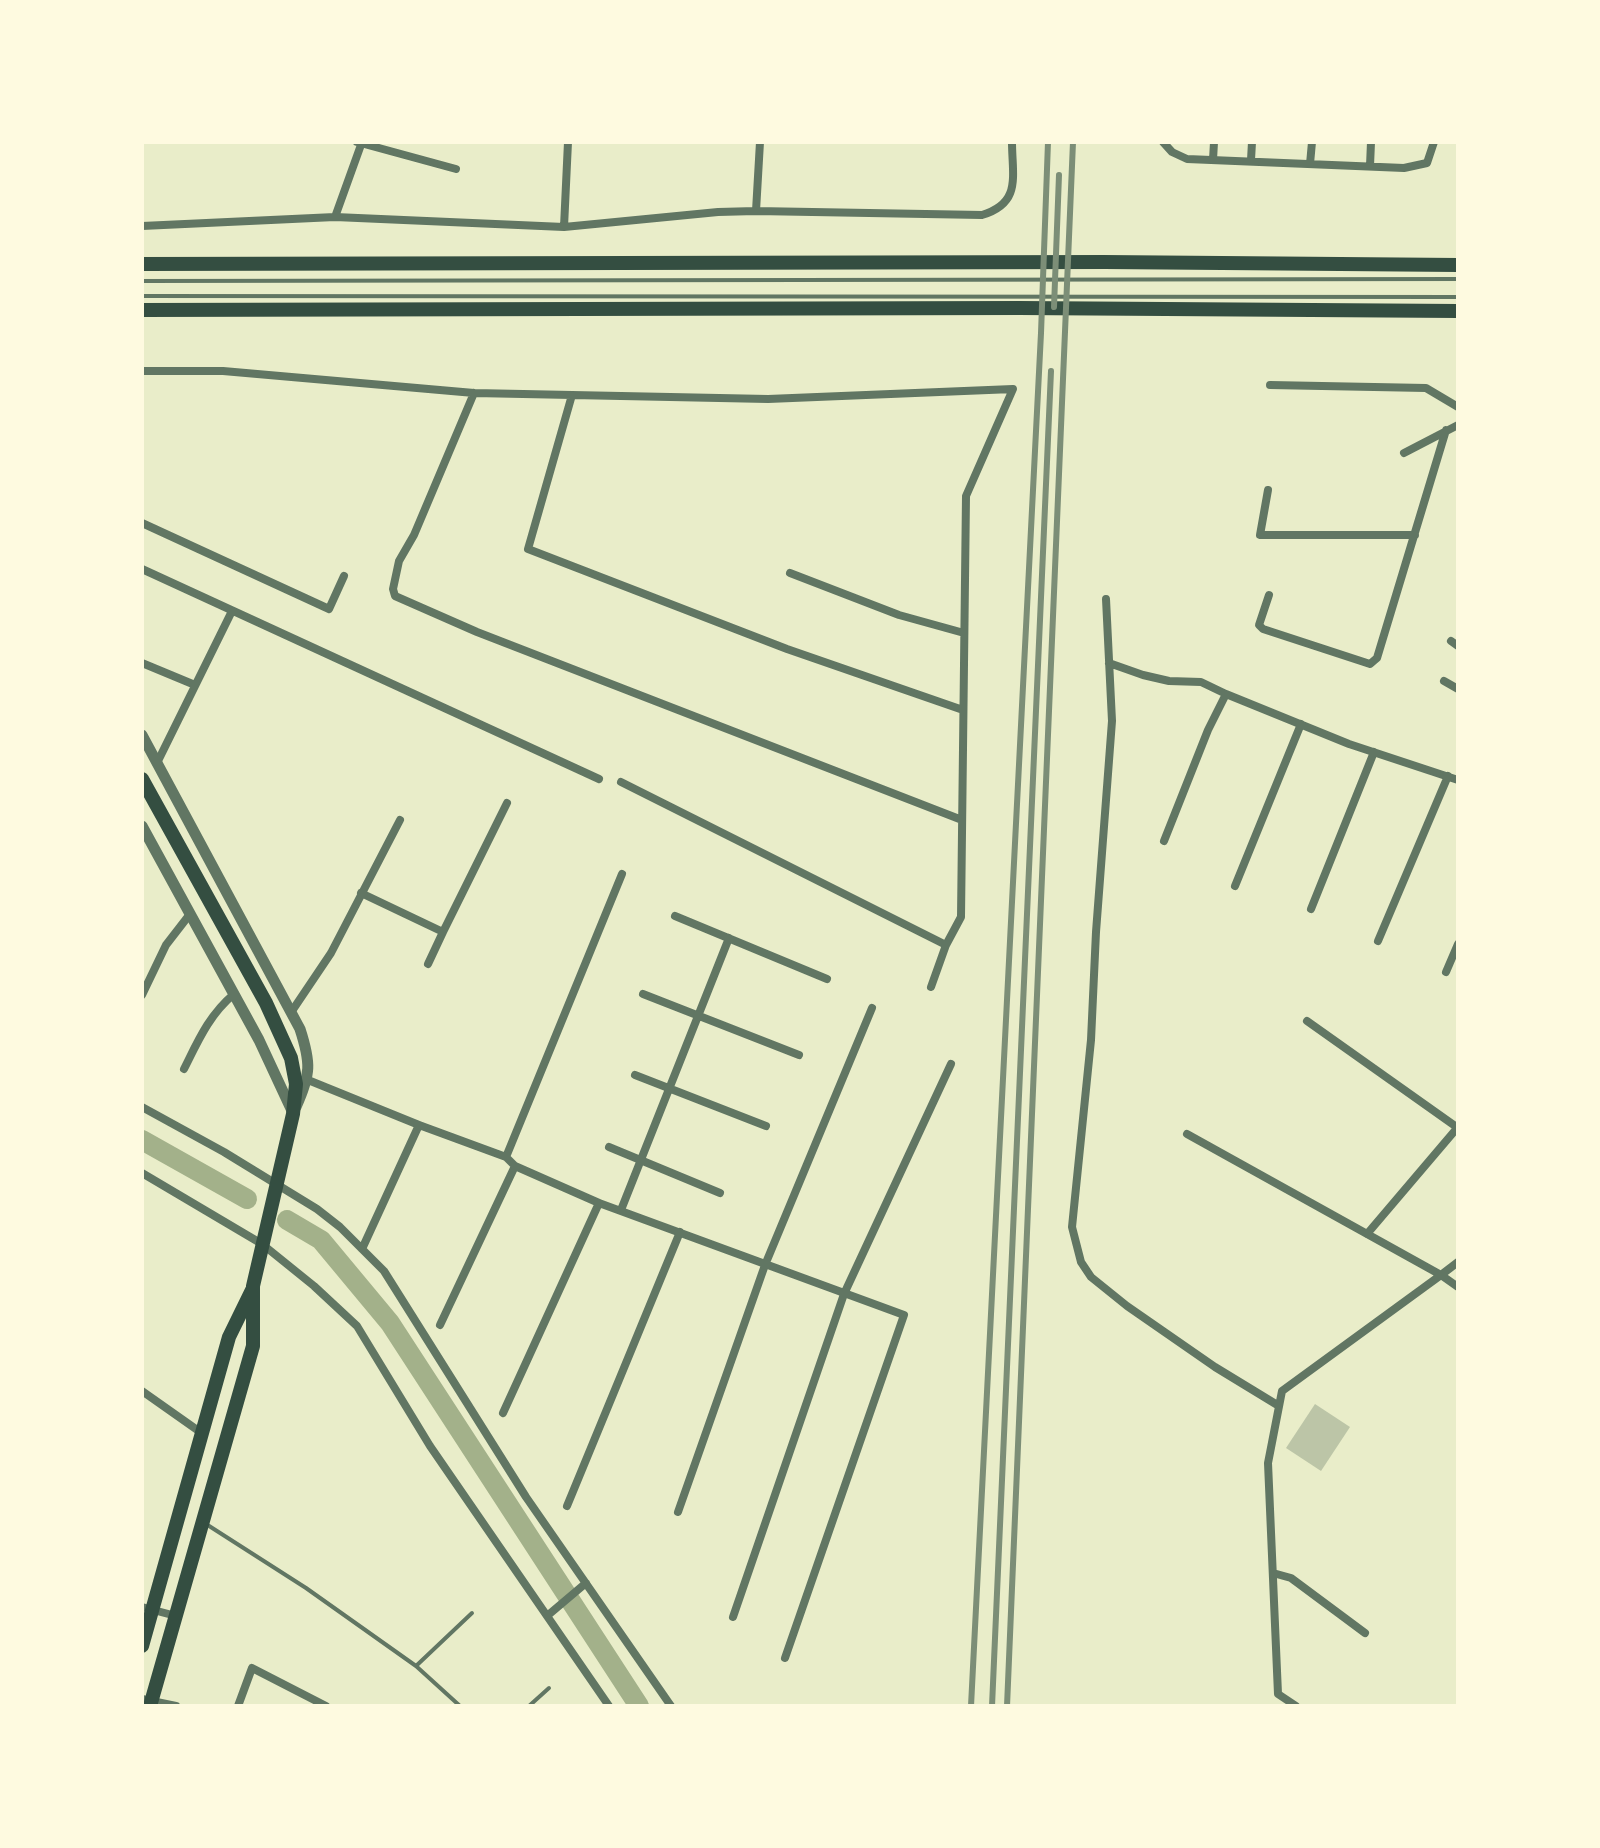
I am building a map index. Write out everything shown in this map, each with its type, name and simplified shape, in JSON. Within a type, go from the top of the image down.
[{"type":"main road","points":[[142,264],[1104,262],[1458,265]]},
{"type":"main road","points":[[142,310],[1018,301],[1458,311]]},
{"type":"main road","points":[[142,779],[266,1003],[291,1058],[296,1084],[293,1114],[253,1286],[253,1346],[205,1523],[148,1702]]},
{"type":"main road","points":[[142,1646],[147,1608],[203,1434],[229,1337],[253,1286]]},
{"type":"street","points":[[564,227],[568,142]]},
{"type":"street","points":[[756,211],[760,142]]},
{"type":"street","points":[[142,226],[335,217],[564,227],[756,211],[982,215],[998,210],[1010,198],[1013,185],[1012,142]]},
{"type":"street","points":[[1163,142],[1172,152],[1187,159],[1404,168],[1427,163],[1434,142]]},
{"type":"street","points":[[1213,160],[1214,142]]},
{"type":"street","points":[[1251,160],[1252,142]]},
{"type":"street","points":[[1310,164],[1312,142]]},
{"type":"street","points":[[1370,166],[1371,142]]},
{"type":"street","points":[[335,217],[361,143],[456,169]]},
{"type":"street","points":[[142,371],[223,371],[474,393],[768,399],[1013,389],[966,496],[961,917],[946,945],[931,987]]},
{"type":"street","points":[[1270,385],[1426,388],[1458,407]]},
{"type":"street","points":[[474,393],[414,535],[399,561],[393,589],[395,596],[477,632],[962,820]]},
{"type":"street","points":[[572,395],[528,549],[787,649],[963,710]]},
{"type":"street","points":[[1404,453],[1458,425]]},
{"type":"street","points":[[1269,595],[1259,625],[1263,629],[1370,664],[1379,652],[1446,430]]},
{"type":"street","points":[[1268,490],[1260,535],[1415,535]]},
{"type":"street","points":[[142,523],[329,609],[344,576]]},
{"type":"street","points":[[142,569],[599,779]]},
{"type":"street","points":[[790,573],[899,615],[964,633]]},
{"type":"street","points":[[1106,599],[1112,721],[1091,1040],[1072,1227],[1081,1262],[1091,1277],[1202,1359],[1279,1406]]},
{"type":"street","points":[[157,763],[232,611]]},
{"type":"street","points":[[142,663],[195,685]]},
{"type":"street","points":[[1109,663],[1156,678],[1201,682],[1374,752],[1458,780]]},
{"type":"street","points":[[1444,681],[1458,689]]},
{"type":"street","points":[[1164,841],[1208,730],[1226,694]]},
{"type":"street","points":[[1235,886],[1301,724]]},
{"type":"street","points":[[142,735],[292,1011],[309,1058],[308,1080],[293,1114]]},
{"type":"street","points":[[1311,909],[1374,752]]},
{"type":"street","points":[[1378,941],[1448,776]]},
{"type":"street","points":[[621,782],[946,945]]},
{"type":"street","points":[[428,964],[507,803]]},
{"type":"street","points":[[292,1011],[331,953],[400,820]]},
{"type":"street","points":[[142,826],[234,994],[293,1114]]},
{"type":"street","points":[[506,1157],[622,874]]},
{"type":"street","points":[[361,893],[443,932]]},
{"type":"street","points":[[142,995],[166,945],[190,914]]},
{"type":"street","points":[[675,916],[827,979]]},
{"type":"street","points":[[621,1210],[729,938]]},
{"type":"street","points":[[1446,972],[1458,944]]},
{"type":"street","points":[[184,1069],[209,1020],[218,1007],[234,994]]},
{"type":"street","points":[[643,994],[799,1055]]},
{"type":"street","points":[[678,1512],[765,1265],[872,1008]]},
{"type":"street","points":[[1307,1021],[1458,1128],[1367,1234]]},
{"type":"street","points":[[733,1617],[844,1294],[951,1064]]},
{"type":"street","points":[[635,1075],[766,1126]]},
{"type":"street","points":[[308,1080],[506,1157],[515,1166],[599,1203],[904,1315],[785,1658]]},
{"type":"street","points":[[142,1107],[277,1183],[340,1227],[384,1271],[526,1497],[671,1706]]},
{"type":"street","points":[[362,1249],[419,1125]]},
{"type":"street","points":[[1187,1134],[1458,1287]]},
{"type":"street","points":[[609,1147],[720,1193]]},
{"type":"street","points":[[440,1325],[515,1166]]},
{"type":"street","points":[[142,1173],[262,1244],[357,1326],[430,1446],[609,1706]]},
{"type":"street","points":[[503,1413],[599,1203]]},
{"type":"street","points":[[567,1506],[680,1232]]},
{"type":"street","points":[[1296,1706],[1278,1694],[1268,1463],[1282,1391],[1458,1262]]},
{"type":"street","points":[[142,1391],[203,1434]]},
{"type":"street","points":[[1273,1573],[1291,1578],[1365,1633]]},
{"type":"street","points":[[547,1616],[586,1583]]},
{"type":"street","points":[[147,1608],[176,1616]]},
{"type":"street","points":[[238,1706],[252,1668],[326,1706]]},
{"type":"street","points":[[148,1702],[176,1706]]},
{"type":"lane","points":[[142,281],[1458,279]]},
{"type":"lane","points":[[142,296],[1018,301]]},
{"type":"lane","points":[[1103,302],[1458,297]]},
{"type":"lane","points":[[205,1523],[306,1588],[416,1666],[460,1706]]},
{"type":"lane","points":[[416,1666],[472,1613]]},
{"type":"lane","points":[[529,1706],[549,1688]]},
{"type":"building","points":[[1315,1404],[1350,1427],[1321,1471],[1286,1448]]},
{"type":"waterway","points":[[142,1140],[247,1199]]},
{"type":"waterway","points":[[287,1220],[321,1240],[390,1323],[639,1706]]},
{"type":"railway","points":[[971,1706],[1041,333],[1048,142]]},
{"type":"railway","points":[[1007,1706],[1073,142]]},
{"type":"railway","points":[[1054,307],[1059,175]]},
{"type":"railway","points":[[992,1706],[1051,371]]}]
